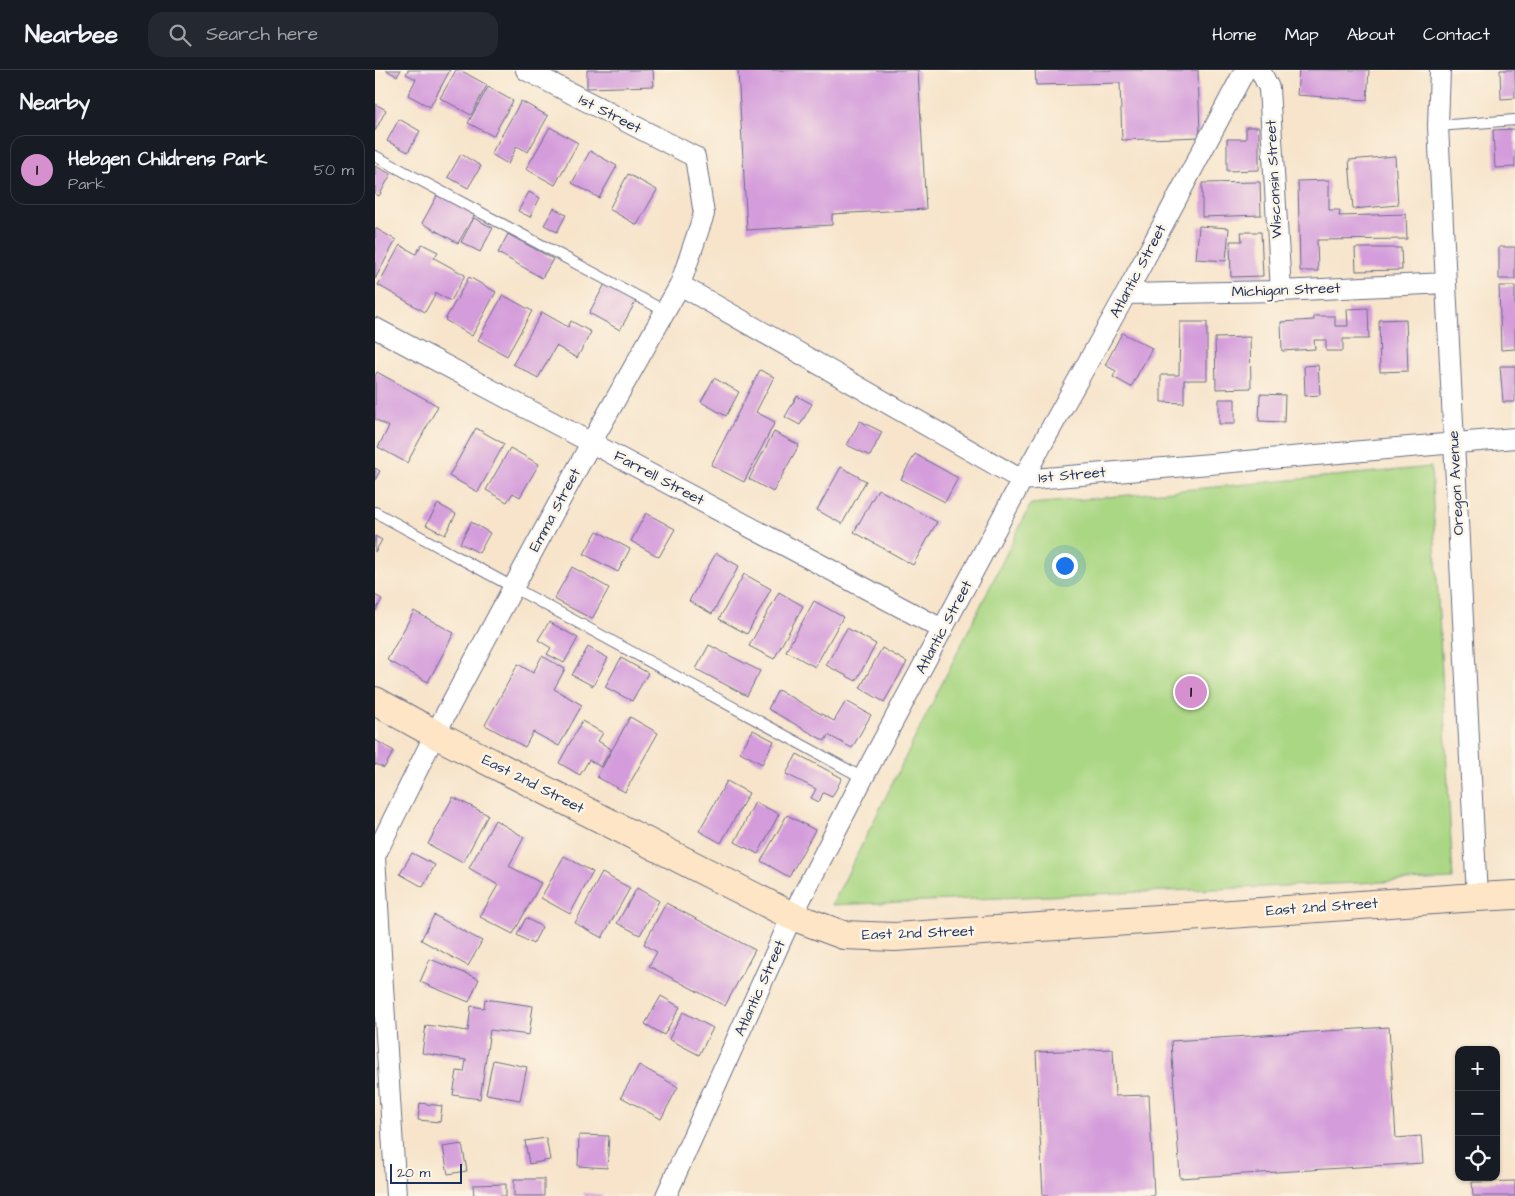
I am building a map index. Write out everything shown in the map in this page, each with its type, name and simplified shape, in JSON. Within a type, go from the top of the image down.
[{"type":"street","name":"1st Street","points":[[526,70],[695,157]]},
{"type":"street","name":"Atlantic Street","points":[[666,1196],[792,916],[942,629],[1022,480],[1126,294],[1245,70]]},
{"type":"street","name":"Wisconsin Street","points":[[1260,70],[1269,88],[1281,291]]},
{"type":"street","name":"Oregon Avenue","points":[[1440,70],[1438,126],[1477,897]]},
{"type":"street","name":"Emma Street","points":[[396,1196],[378,970],[375,856],[435,734],[514,586],[591,443],[680,285],[704,214],[695,157]]},
{"type":"street","name":"Michigan Street","points":[[1126,294],[1281,291],[1446,283]]},
{"type":"street","name":"1st Street","points":[[680,285],[1022,480],[1515,438]]},
{"type":"street","name":"Farrell Street","points":[[375,328],[942,629]]},
{"type":"street","name":"East 2nd Street","points":[[375,702],[792,916],[843,935],[895,937],[1515,895]]},
{"type":"lane","points":[[1438,126],[1515,120]]},
{"type":"lane","points":[[375,156],[665,311]]},
{"type":"lane","points":[[375,512],[514,586],[863,778]]},
{"type":"green space","points":[[1431,467],[1453,879],[832,905],[1031,504]]},
{"type":"building","points":[[386,70],[401,70],[397,76]]},
{"type":"building","points":[[408,70],[450,70],[430,107],[408,95],[416,79],[406,74]]},
{"type":"building","points":[[456,70],[460,70],[487,85],[471,115],[440,98]]},
{"type":"building","points":[[587,70],[653,70],[654,86],[587,88]]},
{"type":"building","points":[[738,70],[918,70],[926,209],[832,214],[832,225],[747,230]]},
{"type":"building","points":[[1035,70],[1198,70],[1200,137],[1122,140],[1120,83],[1036,85]]},
{"type":"building","points":[[1299,70],[1369,70],[1367,100],[1297,95]]},
{"type":"building","points":[[1500,70],[1515,70],[1515,98],[1501,99]]},
{"type":"building","points":[[488,87],[513,101],[493,136],[468,123]]},
{"type":"building","points":[[521,101],[548,116],[528,152],[517,146],[508,164],[491,154]]},
{"type":"building","points":[[375,104],[386,110],[375,131]]},
{"type":"building","points":[[399,119],[420,131],[408,152],[387,141]]},
{"type":"building","points":[[550,127],[578,143],[555,185],[526,169]]},
{"type":"building","points":[[1246,127],[1259,127],[1259,170],[1227,171],[1227,139],[1246,139]]},
{"type":"building","points":[[1515,129],[1515,167],[1495,168],[1493,130]]},
{"type":"building","points":[[590,151],[617,166],[599,198],[572,183]]},
{"type":"building","points":[[461,154],[481,166],[468,188],[448,177]]},
{"type":"building","points":[[1395,156],[1398,205],[1353,209],[1349,160]]},
{"type":"building","points":[[375,166],[391,174],[379,196],[375,194]]},
{"type":"building","points":[[628,174],[657,190],[637,225],[609,209]]},
{"type":"building","points":[[1329,180],[1329,210],[1340,210],[1339,216],[1406,214],[1407,239],[1317,240],[1318,271],[1300,271],[1298,181]]},
{"type":"building","points":[[1260,182],[1261,215],[1202,217],[1202,183]]},
{"type":"building","points":[[529,192],[540,198],[530,217],[518,211]]},
{"type":"building","points":[[438,194],[475,214],[458,243],[422,223]]},
{"type":"building","points":[[554,208],[566,215],[557,232],[544,225]]},
{"type":"building","points":[[474,218],[493,228],[480,252],[461,242]]},
{"type":"building","points":[[1199,226],[1229,228],[1226,261],[1196,259]]},
{"type":"building","points":[[375,228],[396,240],[375,279]]},
{"type":"building","points":[[1241,232],[1261,232],[1263,276],[1231,277],[1230,241],[1242,241]]},
{"type":"building","points":[[508,234],[553,259],[542,278],[498,253]]},
{"type":"building","points":[[422,244],[438,252],[434,258],[465,275],[451,301],[436,293],[425,312],[378,285],[400,245],[416,254]]},
{"type":"building","points":[[1499,247],[1515,247],[1515,279],[1499,279]]},
{"type":"building","points":[[1355,248],[1401,248],[1402,270],[1356,271]]},
{"type":"building","points":[[469,277],[496,292],[472,336],[445,320]]},
{"type":"building","points":[[605,284],[636,301],[620,330],[589,313]]},
{"type":"building","points":[[1499,286],[1515,286],[1515,349],[1501,350]]},
{"type":"building","points":[[503,295],[532,311],[507,356],[478,340]]},
{"type":"building","points":[[1368,308],[1369,339],[1343,339],[1343,351],[1326,351],[1326,340],[1314,340],[1315,349],[1282,351],[1281,322],[1314,320],[1314,316],[1335,316],[1335,326],[1348,326],[1347,309]]},
{"type":"building","points":[[542,312],[568,327],[571,321],[591,332],[577,358],[556,346],[538,378],[513,364]]},
{"type":"building","points":[[1406,319],[1408,371],[1380,372],[1379,320]]},
{"type":"building","points":[[1180,322],[1207,322],[1207,380],[1184,380],[1184,403],[1161,402],[1161,375],[1179,375]]},
{"type":"building","points":[[1122,333],[1152,348],[1131,387],[1113,377],[1116,371],[1105,365]]},
{"type":"building","points":[[1250,337],[1251,388],[1216,389],[1215,338]]},
{"type":"building","points":[[1318,365],[1320,395],[1305,396],[1304,366]]},
{"type":"building","points":[[1500,366],[1515,366],[1515,402],[1503,402]]},
{"type":"building","points":[[760,370],[774,377],[756,412],[775,422],[744,482],[711,465]]},
{"type":"building","points":[[377,372],[438,406],[407,463],[378,447],[389,427],[375,419],[375,376]]},
{"type":"building","points":[[714,378],[739,392],[726,416],[701,402]]},
{"type":"building","points":[[1260,394],[1285,395],[1284,422],[1259,421]]},
{"type":"building","points":[[797,396],[812,404],[800,425],[785,417]]},
{"type":"building","points":[[1219,399],[1235,399],[1235,424],[1219,424]]},
{"type":"building","points":[[860,421],[882,432],[870,456],[847,445]]},
{"type":"building","points":[[476,428],[504,444],[478,492],[449,476]]},
{"type":"building","points":[[774,432],[799,445],[773,492],[749,479]]},
{"type":"building","points":[[510,448],[539,464],[520,497],[513,493],[507,502],[486,490]]},
{"type":"building","points":[[915,454],[958,478],[945,502],[901,479]]},
{"type":"building","points":[[841,467],[866,481],[842,524],[817,510]]},
{"type":"building","points":[[375,468],[380,471],[375,480]]},
{"type":"building","points":[[878,489],[937,522],[913,565],[854,532]]},
{"type":"building","points":[[438,504],[456,514],[445,535],[426,525]]},
{"type":"building","points":[[646,513],[675,529],[659,557],[631,541]]},
{"type":"building","points":[[471,522],[490,533],[479,553],[460,543]]},
{"type":"building","points":[[597,531],[630,549],[618,572],[584,554]]},
{"type":"building","points":[[375,536],[382,540],[375,552]]},
{"type":"building","points":[[716,553],[739,566],[712,614],[689,601]]},
{"type":"building","points":[[572,567],[609,588],[592,619],[554,599]]},
{"type":"building","points":[[744,574],[771,589],[747,634],[719,619]]},
{"type":"building","points":[[779,592],[803,606],[774,659],[749,646]]},
{"type":"building","points":[[375,595],[382,599],[375,612]]},
{"type":"building","points":[[814,601],[843,617],[815,667],[786,651]]},
{"type":"building","points":[[414,611],[454,633],[428,682],[387,660]]},
{"type":"building","points":[[549,622],[578,638],[564,663],[547,654],[551,648],[538,640]]},
{"type":"building","points":[[847,628],[876,644],[856,681],[826,665]]},
{"type":"building","points":[[709,645],[760,671],[747,696],[696,669]]},
{"type":"building","points":[[588,647],[608,658],[593,686],[572,675]]},
{"type":"building","points":[[882,648],[907,662],[884,702],[860,688]]},
{"type":"building","points":[[542,656],[565,669],[554,689],[582,705],[559,746],[533,732],[525,747],[485,725],[518,664],[533,673]]},
{"type":"building","points":[[621,658],[648,673],[632,701],[605,687]]},
{"type":"building","points":[[778,690],[834,721],[846,701],[871,715],[852,748],[828,735],[825,741],[768,709]]},
{"type":"building","points":[[630,717],[658,733],[625,792],[597,777]]},
{"type":"building","points":[[582,721],[603,733],[598,741],[611,749],[601,767],[589,760],[580,775],[559,763]]},
{"type":"building","points":[[753,730],[774,741],[762,764],[740,752]]},
{"type":"building","points":[[375,740],[394,751],[384,768],[376,764],[375,766]]},
{"type":"building","points":[[797,754],[842,778],[832,797],[823,793],[819,802],[811,798],[816,789],[786,774]]},
{"type":"building","points":[[727,781],[749,793],[721,843],[699,831]]},
{"type":"building","points":[[453,797],[488,815],[463,863],[428,844]]},
{"type":"building","points":[[755,802],[779,814],[758,854],[735,842]]},
{"type":"building","points":[[787,815],[815,830],[789,877],[761,861]]},
{"type":"building","points":[[495,820],[524,837],[509,866],[541,883],[513,934],[480,917],[498,885],[469,868]]},
{"type":"building","points":[[412,853],[435,865],[423,887],[400,874]]},
{"type":"building","points":[[564,856],[593,872],[570,914],[541,898]]},
{"type":"building","points":[[602,873],[630,888],[602,938],[575,923]]},
{"type":"building","points":[[637,888],[659,901],[640,935],[617,923]]},
{"type":"building","points":[[666,903],[755,950],[725,1006],[649,966],[657,952],[644,944]]},
{"type":"building","points":[[434,915],[482,941],[468,966],[421,940]]},
{"type":"building","points":[[526,918],[542,927],[533,944],[517,935]]},
{"type":"building","points":[[430,959],[479,979],[469,1002],[420,982]]},
{"type":"building","points":[[661,996],[680,1007],[664,1035],[645,1024]]},
{"type":"building","points":[[485,999],[533,1006],[529,1035],[490,1030],[480,1099],[453,1095],[457,1071],[464,1072],[466,1060],[422,1053],[426,1025],[468,1031],[471,1006],[484,1008]]},
{"type":"building","points":[[683,1012],[713,1028],[699,1055],[669,1039]]},
{"type":"building","points":[[1389,1027],[1396,1138],[1421,1136],[1423,1163],[1180,1178],[1171,1041]]},
{"type":"building","points":[[1113,1049],[1115,1096],[1149,1095],[1154,1196],[1043,1196],[1036,1052]]},
{"type":"building","points":[[493,1060],[527,1067],[520,1100],[486,1094]]},
{"type":"building","points":[[639,1065],[678,1087],[661,1119],[621,1097]]},
{"type":"building","points":[[420,1103],[442,1106],[440,1122],[418,1120]]},
{"type":"building","points":[[579,1135],[609,1136],[607,1168],[578,1166]]},
{"type":"building","points":[[546,1138],[550,1160],[529,1164],[525,1141]]},
{"type":"building","points":[[462,1144],[467,1171],[448,1174],[443,1147]]},
{"type":"building","points":[[514,1179],[544,1179],[544,1196],[514,1196]]},
{"type":"building","points":[[1515,1181],[1515,1196],[1473,1196],[1472,1182]]},
{"type":"building","points":[[506,1184],[506,1196],[474,1196],[473,1185]]},
{"type":"building","points":[[584,1193],[602,1195],[602,1196],[584,1196]]},
{"type":"place","name":"Hebgen Childrens Park","points":[[1191,692]]}]
